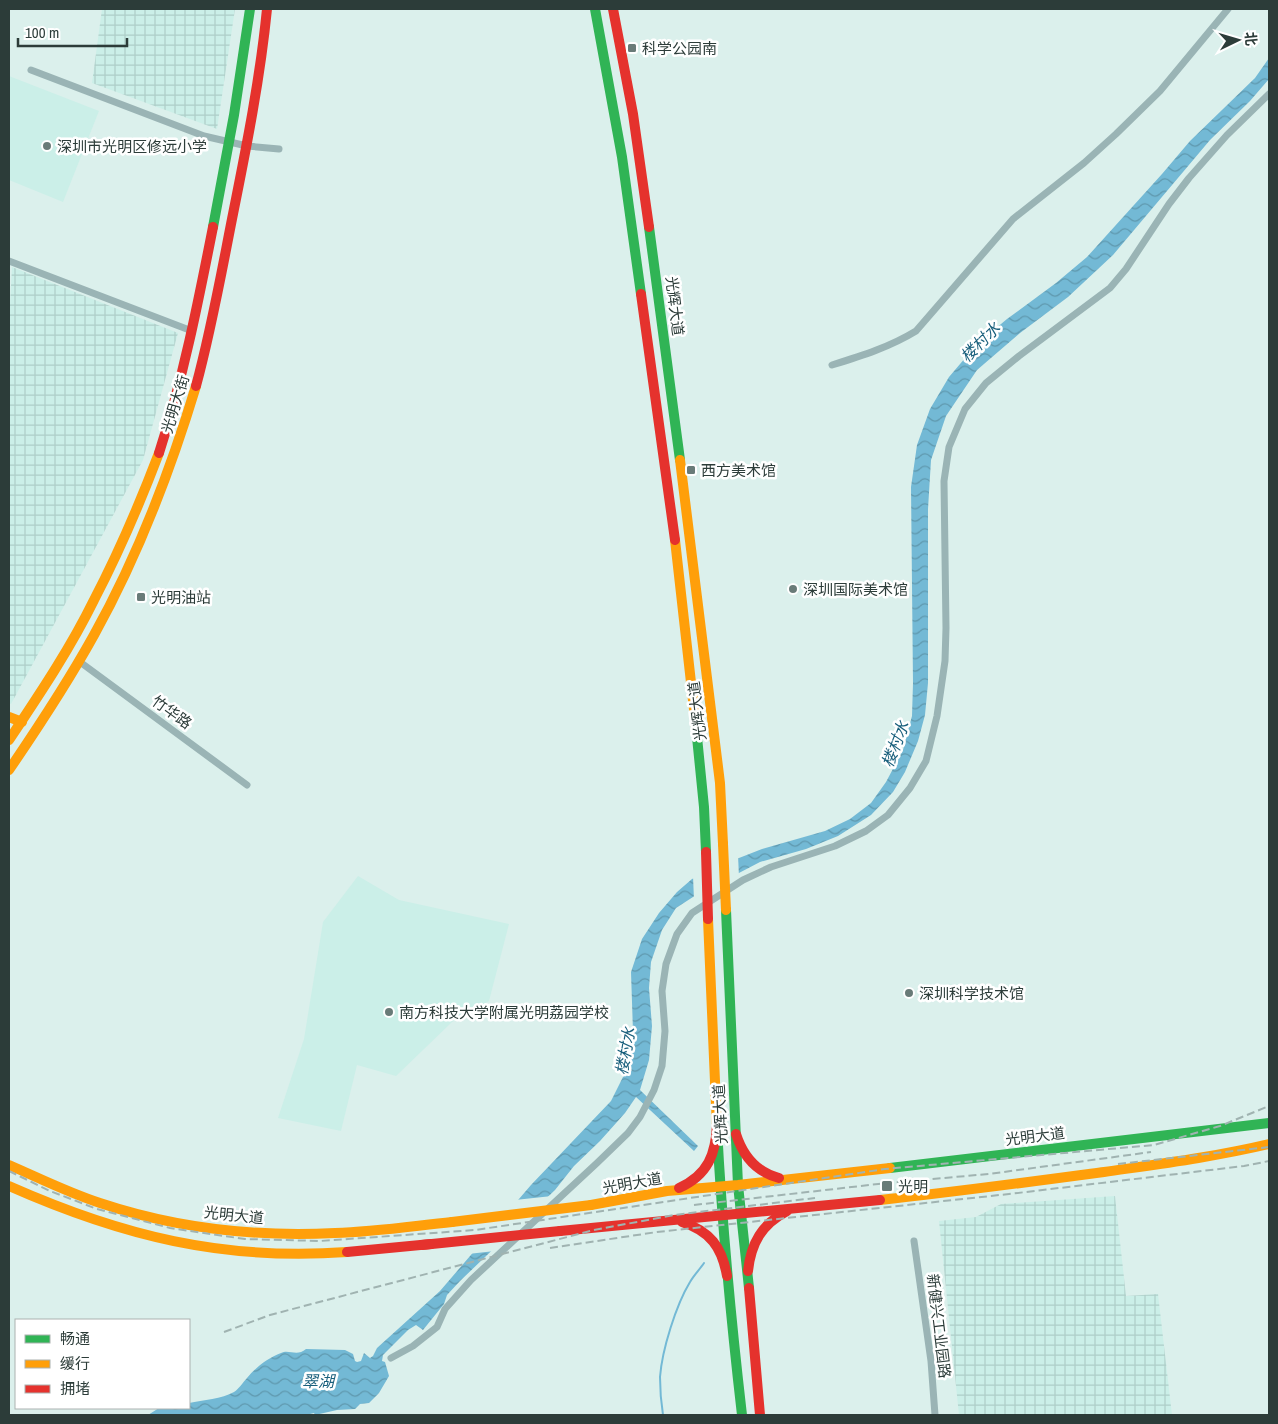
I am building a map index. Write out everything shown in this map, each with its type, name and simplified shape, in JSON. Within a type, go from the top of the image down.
[{"type":"main road","name":"光明大街","points":[[9,740],[75,636],[107,575],[126,533],[162,439],[180,381],[192,330],[230,142],[250,9]]},
{"type":"main road","name":"光明大街","points":[[9,770],[49,712],[80,662],[106,614],[164,486],[187,420],[206,352],[246,146],[259,72],[267,9]]},
{"type":"main road","name":"光辉大道","points":[[595,9],[622,157],[676,550],[698,743],[704,806],[720,1186],[727,1276],[742,1415]]},
{"type":"main road","name":"光辉大道","points":[[613,9],[633,114],[680,450],[720,783],[738,1185],[748,1271],[760,1415]]},
{"type":"main road","points":[[9,717],[22,722]]},
{"type":"main road","name":"光明大道","points":[[9,1165],[53,1185],[99,1202],[171,1222],[221,1230],[270,1234],[320,1234],[452,1222],[591,1205],[667,1191],[738,1185],[1269,1123]]},
{"type":"main road","points":[[667,1191],[689,1183],[706,1167],[713,1154],[717,1139],[717,1124]]},
{"type":"main road","points":[[736,1134],[745,1156],[754,1166],[770,1175],[788,1179]]},
{"type":"main road","points":[[422,1245],[723,1216],[1038,1182],[1213,1155],[1269,1144]]},
{"type":"main road","points":[[9,1186],[66,1211],[118,1229],[218,1250],[270,1254],[321,1254],[476,1239]]},
{"type":"main road","points":[[748,1271],[754,1242],[765,1226],[780,1214],[799,1208]]},
{"type":"main road","points":[[668,1221],[690,1224],[710,1236],[722,1254],[727,1276]]},
{"type":"street","points":[[832,365],[868,354],[901,340],[916,331],[1013,219],[1084,163],[1116,134],[1160,90],[1228,9]]},
{"type":"street","points":[[31,70],[204,136],[246,146],[279,150]]},
{"type":"street","points":[[390,1358],[413,1346],[437,1327],[445,1309],[471,1280],[597,1163],[640,1117],[654,1090],[662,1066],[665,1031],[662,991],[666,964],[677,934],[692,913],[743,880],[771,867],[835,846],[866,832],[888,815],[910,788],[926,761],[938,716],[946,628],[944,481],[949,447],[965,409],[986,383],[1110,288],[1126,269],[1169,204],[1189,178],[1232,130],[1269,94]]},
{"type":"street","points":[[9,261],[192,330]]},
{"type":"street","name":"竹华路","points":[[80,662],[247,785]]},
{"type":"street","name":"新健兴工业园路","points":[[914,1241],[931,1361],[935,1415]]},
{"type":"shaded area","points":[[102,9],[235,9],[217,129],[92,83]]},
{"type":"shaded area","name":"深圳市光明区修远小学","points":[[9,76],[99,111],[63,202],[9,180]]},
{"type":"shaded area","points":[[12,267],[178,333],[143,460],[11,704],[9,703],[9,324]]},
{"type":"shaded area","name":"南方科技大学附属光明荔园学校","points":[[358,876],[399,900],[509,924],[489,1001],[452,1022],[396,1076],[357,1065],[341,1131],[278,1118],[304,1039],[323,922]]},
{"type":"shaded area","points":[[1115,1196],[1126,1296],[1158,1294],[1172,1415],[959,1415],[939,1221],[976,1217],[1001,1204]]},
{"type":"water","points":[[1269,58],[1269,79],[1250,101],[1210,140],[1113,255],[1068,297],[1020,333],[977,370],[946,416],[931,460],[928,509],[928,683],[925,715],[918,741],[905,772],[893,792],[871,815],[838,836],[806,849],[760,862],[693,897],[676,908],[662,930],[651,962],[649,988],[652,1026],[649,1060],[640,1090],[698,1146],[694,1151],[636,1097],[625,1113],[574,1166],[555,1190],[447,1295],[444,1304],[423,1330],[416,1325],[408,1330],[383,1355],[382,1361],[385,1362],[389,1376],[379,1393],[369,1403],[360,1404],[355,1409],[337,1410],[315,1415],[314,1413],[306,1415],[148,1415],[157,1409],[190,1409],[190,1403],[218,1398],[234,1392],[263,1363],[271,1357],[284,1352],[296,1353],[306,1349],[345,1350],[353,1354],[357,1362],[361,1361],[364,1353],[370,1358],[373,1356],[377,1348],[440,1291],[531,1185],[611,1101],[625,1073],[633,1032],[631,972],[642,939],[659,913],[677,892],[692,879],[739,858],[762,849],[825,831],[850,819],[871,803],[886,782],[903,750],[912,716],[911,487],[917,445],[930,409],[949,377],[977,344],[1087,257],[1190,141],[1255,78]]},
{"type":"pier","points":[[738,855],[739,877],[694,900],[693,876]]},
{"type":"pier","points":[[552,1196],[495,1251],[468,1254],[515,1200]]},
{"type":"waterway","points":[[663,1415],[660,1377],[667,1341],[685,1292],[704,1263]]},
{"type":"railway","points":[[9,1171],[50,1191],[97,1209],[170,1228],[245,1239],[320,1241],[475,1230],[885,1169],[1154,1145],[1220,1126],[1269,1106]]},
{"type":"railway","points":[[1118,1164],[1269,1147]]},
{"type":"railway","points":[[694,1205],[887,1183],[989,1174],[1151,1152]]},
{"type":"railway","points":[[550,1248],[657,1232],[1009,1194],[1244,1166],[1269,1161]]},
{"type":"railway","points":[[224,1332],[270,1315],[594,1230],[674,1215],[815,1198]]},
{"type":"traffic: fast","points":[[213,227],[234,115],[250,9]]},
{"type":"traffic: fast","points":[[595,9],[622,157],[641,294]]},
{"type":"traffic: fast","points":[[649,227],[680,460]]},
{"type":"traffic: fast","points":[[696,727],[704,807],[706,852]]},
{"type":"traffic: fast","points":[[726,910],[738,1185],[749,1288]]},
{"type":"traffic: fast","points":[[890,1168],[1269,1123]]},
{"type":"traffic: fast","points":[[717,1128],[727,1272],[742,1415]]},
{"type":"traffic: slow","points":[[9,770],[74,670],[125,575],[164,482],[196,386]]},
{"type":"traffic: slow","points":[[9,740],[54,672],[85,618],[121,546],[159,453]]},
{"type":"traffic: slow","points":[[680,460],[720,783],[723,844]]},
{"type":"traffic: slow","points":[[675,540],[696,727]]},
{"type":"traffic: slow","points":[[9,717],[22,722]]},
{"type":"traffic: slow","points":[[723,844],[726,910]]},
{"type":"traffic: slow","points":[[708,919],[717,1128]]},
{"type":"traffic: slow","points":[[880,1200],[1145,1166],[1269,1144]]},
{"type":"traffic: slow","points":[[9,1165],[65,1190],[128,1212],[186,1225],[216,1229],[276,1234],[305,1234],[364,1231],[452,1222]]},
{"type":"traffic: slow","points":[[591,1205],[667,1191],[890,1168]]},
{"type":"traffic: slow","points":[[9,1186],[92,1219],[174,1241],[258,1253],[347,1252]]},
{"type":"traffic: slow","points":[[452,1222],[591,1205]]},
{"type":"traffic: jam","points":[[196,386],[216,303],[257,88],[267,9]]},
{"type":"traffic: jam","points":[[613,9],[633,114],[649,227]]},
{"type":"traffic: jam","points":[[159,453],[183,369],[213,227]]},
{"type":"traffic: jam","points":[[641,294],[675,540]]},
{"type":"traffic: jam","points":[[706,852],[708,919]]},
{"type":"traffic: jam","points":[[679,1188],[689,1183],[704,1170],[715,1145],[717,1124]]},
{"type":"traffic: jam","points":[[736,1134],[742,1149],[751,1162],[764,1172],[779,1178]]},
{"type":"traffic: jam","points":[[560,1231],[880,1200]]},
{"type":"traffic: jam","points":[[748,1271],[752,1252],[759,1235],[764,1228],[787,1211]]},
{"type":"traffic: jam","points":[[682,1222],[700,1230],[713,1242],[722,1257],[727,1276]]},
{"type":"traffic: jam","points":[[422,1245],[560,1231]]},
{"type":"traffic: jam","points":[[347,1252],[431,1244]]},
{"type":"traffic: jam","points":[[749,1288],[760,1415]]},
{"type":"place","name":"科学公园南","points":[[632,48]]},
{"type":"place","name":"深圳市光明区修远小学","points":[[47,146]]},
{"type":"place","name":"西方美术馆","points":[[691,470]]},
{"type":"place","name":"深圳国际美术馆","points":[[793,589]]},
{"type":"place","name":"光明油站","points":[[141,597]]},
{"type":"place","name":"深圳科学技术馆","points":[[909,993]]},
{"type":"place","name":"南方科技大学附属光明荔园学校","points":[[389,1012]]},
{"type":"place","name":"光明","points":[[887,1186]]},
{"type":"water label","name":"楼村水","points":[[980,342]]},
{"type":"water label","name":"楼村水","points":[[895,744]]},
{"type":"water label","name":"楼村水","points":[[625,1051]]},
{"type":"water label","name":"翠湖","points":[[318,1381]]}]
